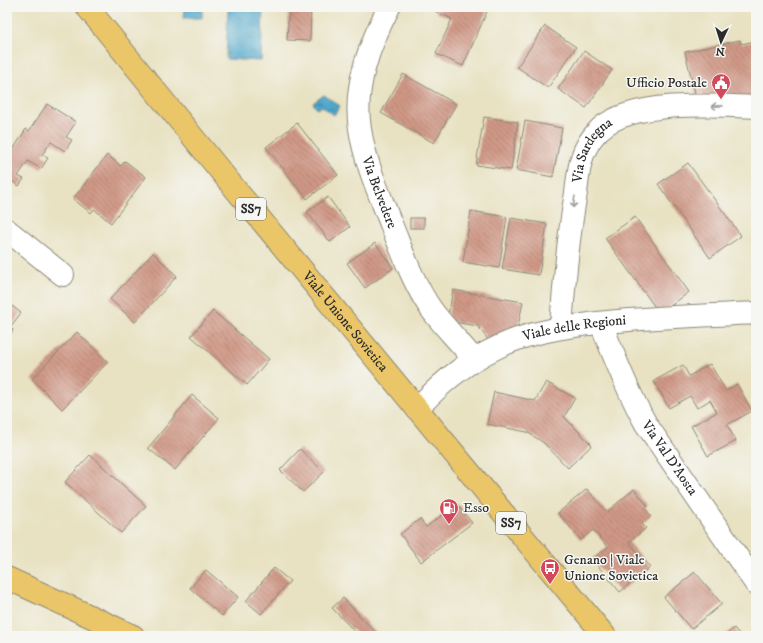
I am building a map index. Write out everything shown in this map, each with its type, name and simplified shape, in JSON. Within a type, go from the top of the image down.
[{"type":"main road","name":"Viale Unione Sovietica","points":[[87,7],[604,636]]},
{"type":"main road","points":[[7,578],[133,636]]},
{"type":"street","name":"Via Belvedere","points":[[389,7],[373,40],[365,65],[359,100],[360,130],[370,169],[410,270],[432,310],[474,360]]},
{"type":"street","name":"Via Sardegna","points":[[561,328],[567,253],[579,175],[585,151],[593,137],[606,125],[622,117],[643,111],[689,106],[756,107]]},
{"type":"street","points":[[7,230],[63,275]]},
{"type":"street","name":"Viale delle Regioni","points":[[417,409],[448,378],[474,360],[495,348],[537,333],[561,328],[601,323],[756,313]]},
{"type":"street","name":"Via Val D'Aosta","points":[[601,323],[622,376],[646,424],[756,584]]},
{"type":"water","points":[[185,7],[203,7],[202,18],[184,18]]},
{"type":"water","points":[[228,7],[263,7],[261,61],[226,59]]},
{"type":"water","points":[[324,95],[340,106],[334,115],[322,106],[317,109],[313,103]]},
{"type":"building","points":[[289,7],[311,7],[310,41],[287,40]]},
{"type":"building","points":[[438,7],[489,7],[463,66],[436,54],[452,19],[436,12]]},
{"type":"building","points":[[545,26],[576,47],[548,88],[517,67]]},
{"type":"building","points":[[740,40],[741,44],[756,41],[756,104],[697,101],[685,52]]},
{"type":"building","points":[[584,51],[612,70],[586,108],[558,89]]},
{"type":"building","points":[[403,74],[456,104],[434,143],[381,113]]},
{"type":"building","points":[[47,104],[76,122],[66,137],[72,140],[65,151],[51,142],[42,155],[48,158],[41,169],[28,161],[18,176],[24,179],[19,186],[7,178],[7,151],[11,153],[26,129],[29,131]]},
{"type":"building","points":[[484,117],[518,122],[511,170],[476,165]]},
{"type":"building","points":[[525,121],[562,128],[553,177],[516,170]]},
{"type":"building","points":[[297,123],[338,175],[307,199],[266,147]]},
{"type":"building","points":[[107,155],[121,166],[125,161],[146,177],[111,223],[94,209],[91,213],[73,199]]},
{"type":"building","points":[[688,163],[741,236],[710,258],[658,184]]},
{"type":"building","points":[[328,197],[350,227],[330,242],[307,212]]},
{"type":"building","points":[[471,211],[507,217],[499,268],[463,262]]},
{"type":"building","points":[[635,217],[689,292],[660,314],[605,238]]},
{"type":"building","points":[[410,218],[424,218],[424,228],[410,228]]},
{"type":"building","points":[[511,218],[547,224],[539,275],[502,269]]},
{"type":"building","points":[[375,243],[393,268],[365,288],[347,263]]},
{"type":"building","points":[[153,253],[177,276],[135,322],[110,299]]},
{"type":"building","points":[[453,290],[523,302],[518,326],[491,344],[478,326],[447,321]]},
{"type":"building","points":[[7,302],[21,313],[10,327],[13,330],[7,339]]},
{"type":"building","points":[[213,311],[269,359],[247,385],[191,336]]},
{"type":"building","points":[[77,332],[108,362],[62,409],[32,379]]},
{"type":"building","points":[[710,364],[726,391],[737,384],[752,411],[727,425],[736,441],[708,456],[691,426],[717,412],[710,400],[697,408],[690,396],[669,408],[654,381],[683,365],[689,376]]},
{"type":"building","points":[[546,382],[575,398],[564,417],[592,445],[568,468],[544,443],[527,432],[487,424],[494,392],[535,401]]},
{"type":"building","points":[[192,395],[219,418],[175,470],[148,448]]},
{"type":"building","points":[[300,449],[324,472],[303,492],[280,470]]},
{"type":"building","points":[[90,455],[146,506],[121,533],[65,482]]},
{"type":"building","points":[[756,466],[756,477],[751,473]]},
{"type":"building","points":[[587,489],[607,512],[634,489],[648,506],[645,508],[651,516],[642,524],[646,528],[629,542],[650,567],[620,592],[592,559],[608,547],[593,530],[581,540],[558,513]]},
{"type":"building","points":[[457,504],[472,523],[421,562],[400,534],[420,519],[426,527]]},
{"type":"building","points":[[274,568],[290,581],[261,614],[246,601]]},
{"type":"building","points":[[206,570],[238,597],[222,616],[190,588]]},
{"type":"building","points":[[695,572],[722,604],[691,629],[664,597]]},
{"type":"building","points":[[343,598],[379,636],[359,636],[332,608]]},
{"type":"building","points":[[734,628],[741,636],[724,636]]},
{"type":"place","name":"Ufficio Postale","points":[[721,100]]},
{"type":"place","name":"Esso","points":[[449,525]]},
{"type":"place","name":"Genano | Viale Unione Sovietica","points":[[550,585]]}]
